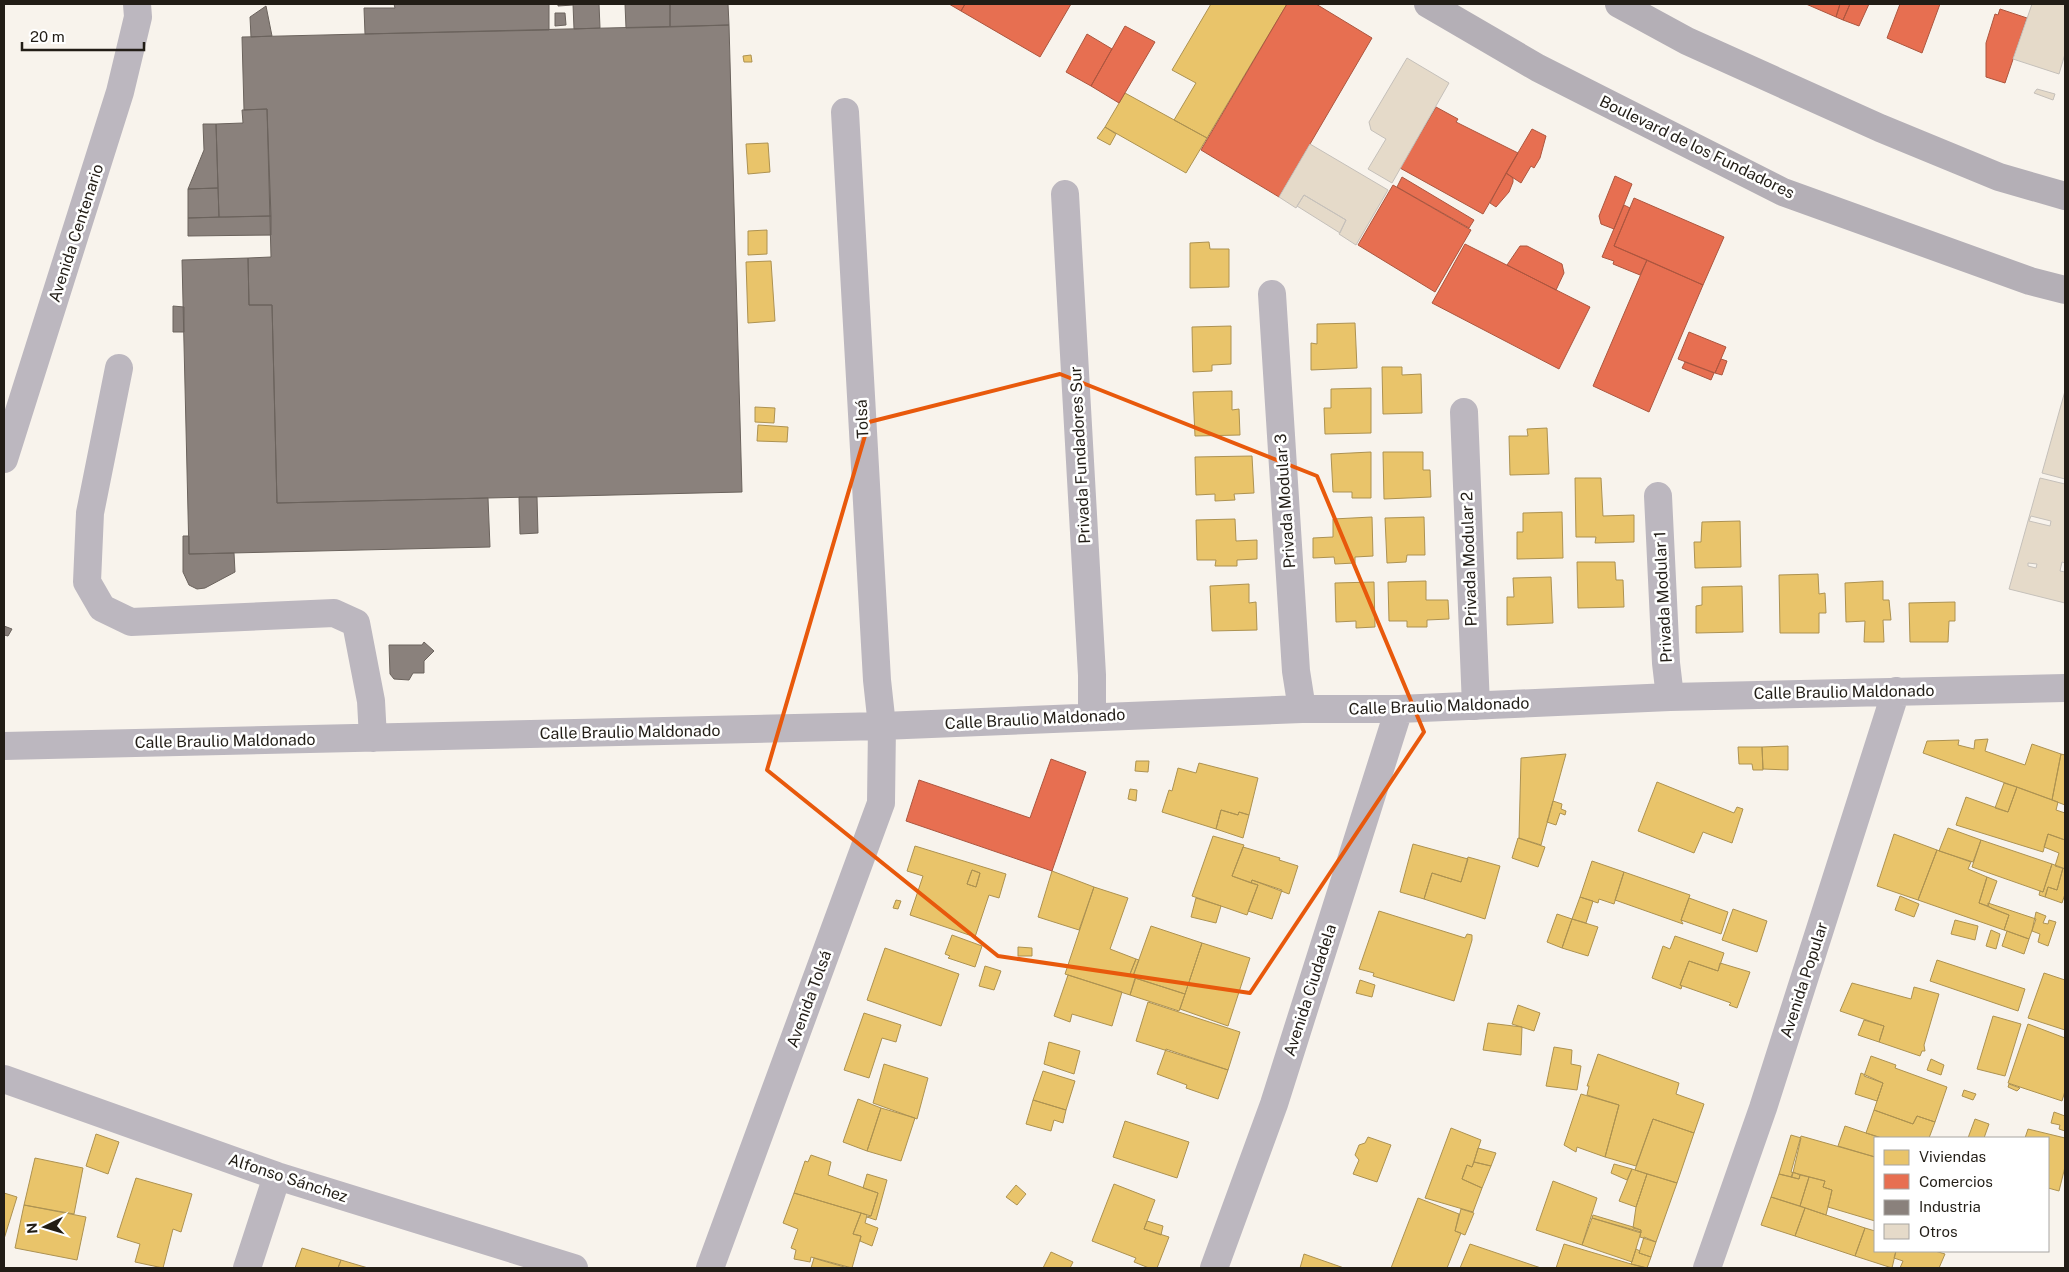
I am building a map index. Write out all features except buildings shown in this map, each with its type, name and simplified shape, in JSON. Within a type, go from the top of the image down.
[{"type":"main road","name":"Boulevard de los Fundadores","points":[[1428,4],[1538,68],[1783,192],[2030,280],[2065,290]]},
{"type":"main road","points":[[1619,4],[1688,41],[1880,128],[1999,177],[2065,196]]},
{"type":"street","name":"Avenida Centenario","points":[[4,459],[120,92],[138,17],[137,4]]},
{"type":"street","name":"Tolsá","points":[[845,112],[876,670],[882,726]]},
{"type":"street","name":"Privada Fundadores Sur","points":[[1065,194],[1091,666],[1092,716]]},
{"type":"street","name":"Privada Modular 3","points":[[1272,294],[1296,671],[1302,708]]},
{"type":"street","points":[[119,368],[90,513],[87,582],[102,608],[131,622],[334,613],[356,623],[371,701],[373,738]]},
{"type":"street","name":"Privada Modular 2","points":[[1464,412],[1476,706]]},
{"type":"street","name":"Privada Modular 1","points":[[1658,496],[1666,663],[1670,697]]},
{"type":"street","name":"Calle Braulio Maldonado","points":[[4,746],[882,726],[1302,708],[1399,709],[1670,697],[2065,688]]},
{"type":"street","name":"Avenida Popular","points":[[1706,1268],[1763,1108],[1896,691]]},
{"type":"street","name":"Avenida Ciudadela","points":[[1214,1268],[1274,1104],[1399,709]]},
{"type":"street","name":"Avenida Tolsá","points":[[710,1268],[881,803],[882,726]]},
{"type":"street","name":"Alfonso Sánchez","points":[[4,1079],[277,1176],[574,1268]]},
{"type":"street","points":[[247,1268],[277,1176]]},
{"type":"highlighted area","points":[[1060,374],[1317,476],[1424,732],[1250,993],[998,956],[767,770],[869,422]]}]
